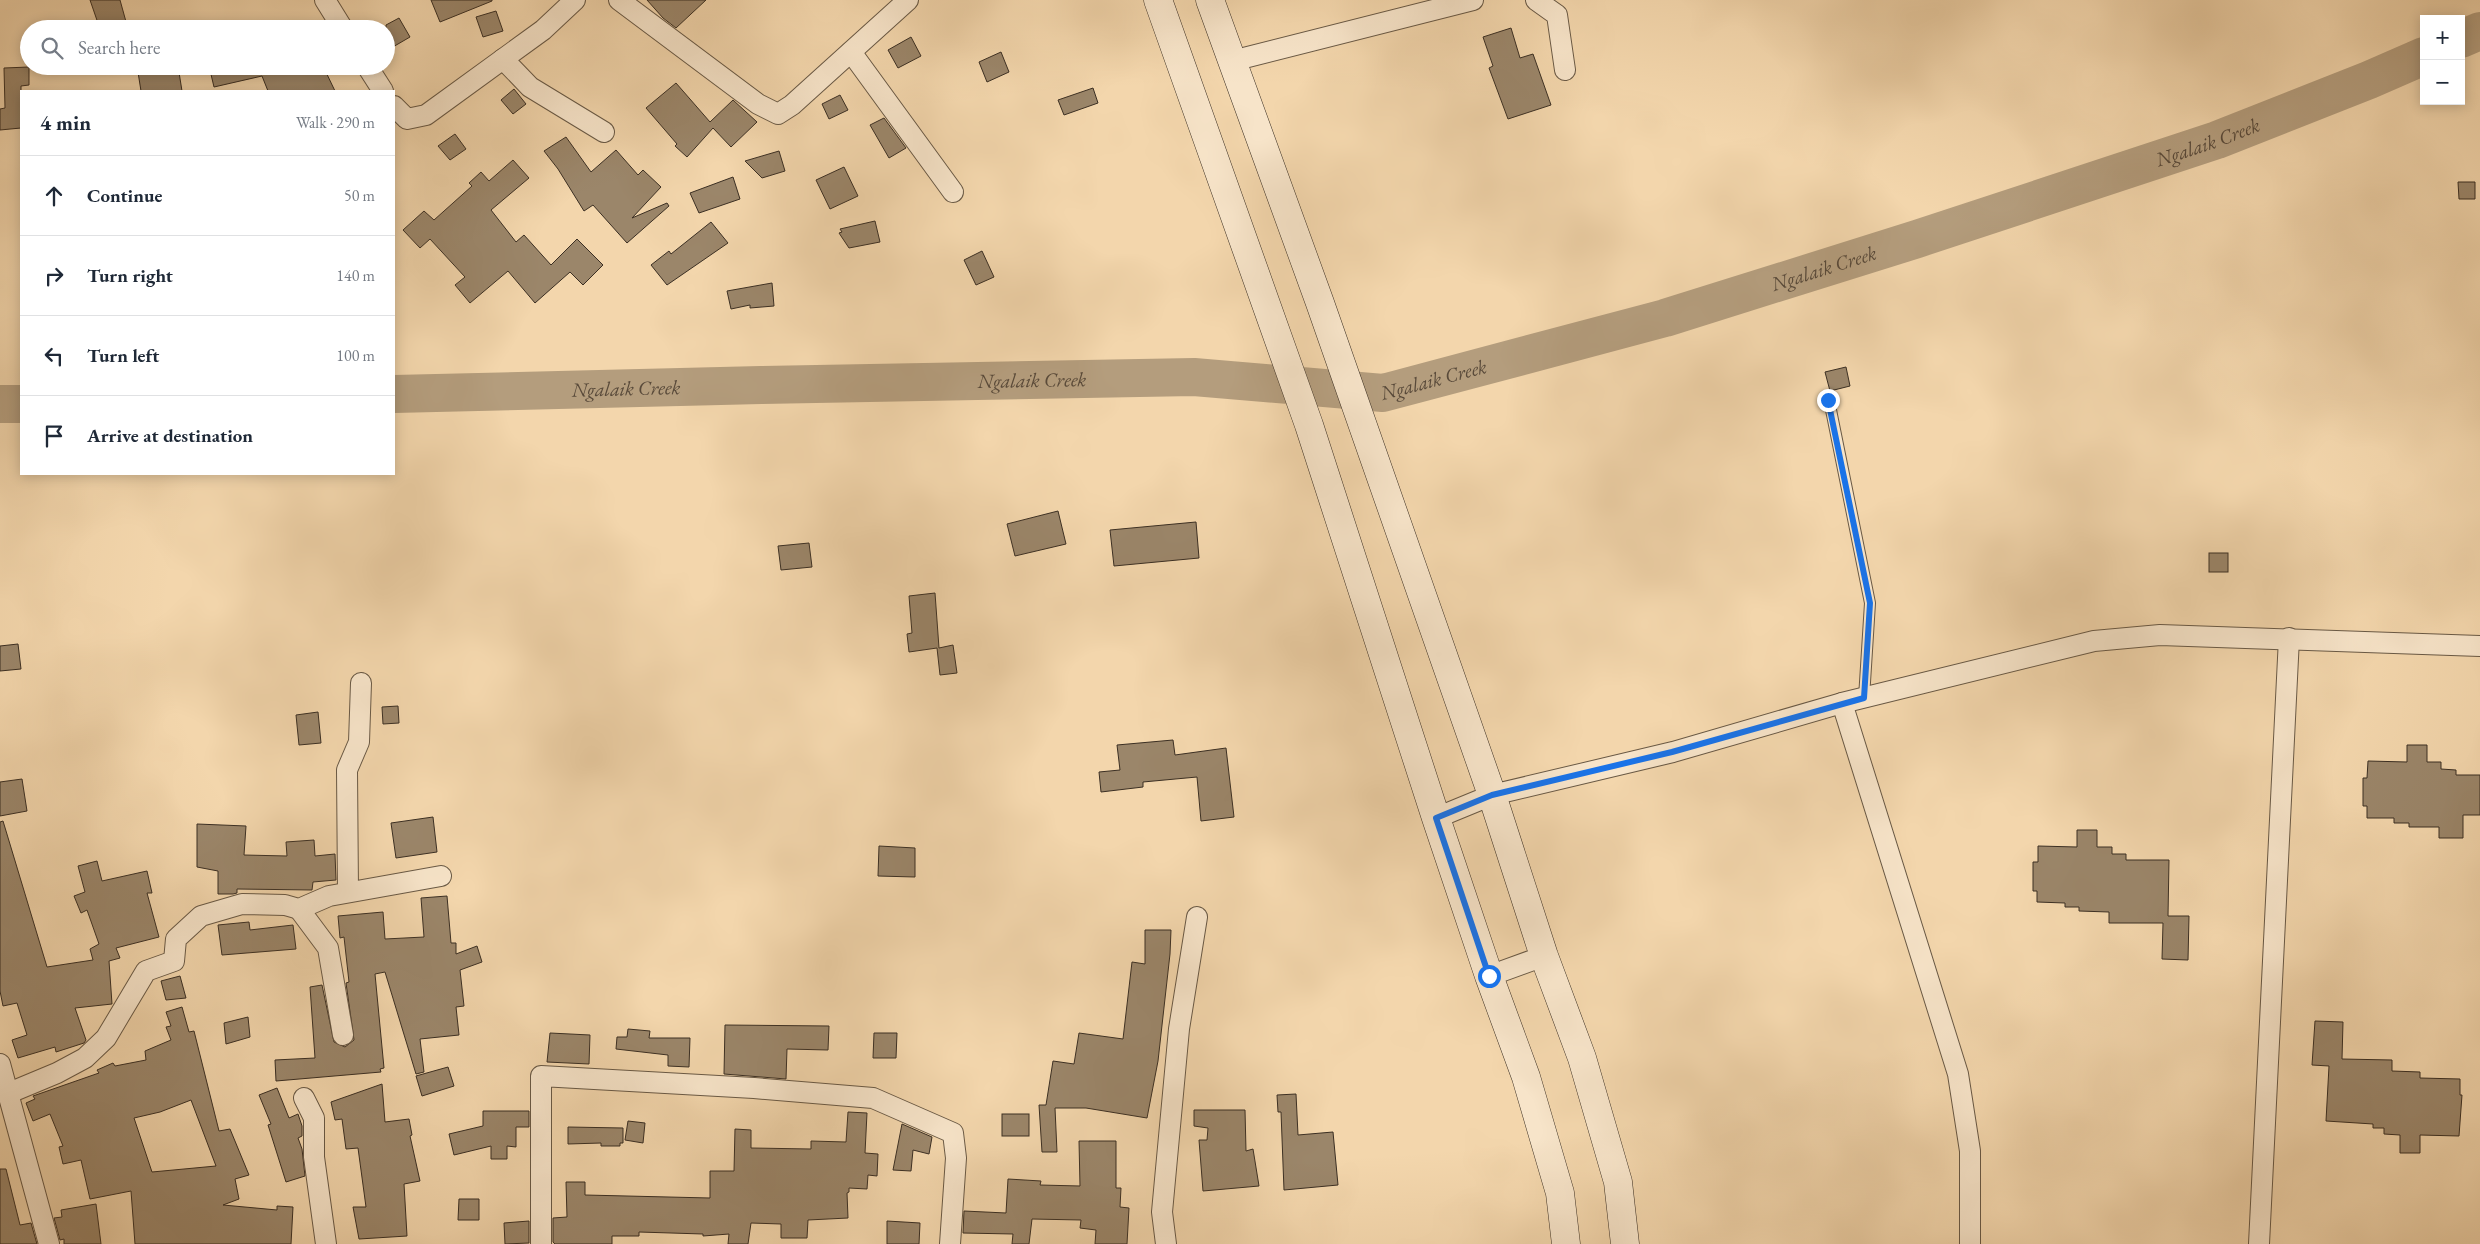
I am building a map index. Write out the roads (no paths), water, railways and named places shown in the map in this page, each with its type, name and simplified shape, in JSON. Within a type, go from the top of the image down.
[{"type":"main road","points":[[1158,0],[1273,319],[1436,818],[1489,976],[1526,1077],[1560,1193],[1566,1244]]},
{"type":"main road","points":[[1210,0],[1320,303],[1492,795],[1544,956],[1582,1058],[1618,1182],[1625,1244]]},
{"type":"street","points":[[325,0],[337,20]]},
{"type":"street","points":[[395,107],[407,118],[426,115],[543,30],[575,0]]},
{"type":"street","points":[[619,0],[758,104],[778,114],[792,105],[908,0]]},
{"type":"street","points":[[1232,61],[1473,0]]},
{"type":"street","points":[[1536,0],[1557,15],[1565,70]]},
{"type":"street","points":[[851,52],[953,192]]},
{"type":"street","points":[[503,59],[530,87],[604,132]]},
{"type":"street","points":[[374,75],[383,90]]},
{"type":"street","points":[[1436,818],[1492,795],[1672,752],[1842,703],[2094,641],[2160,635],[2480,646]]},
{"type":"street","points":[[2260,1244],[2289,638]]},
{"type":"street","points":[[348,892],[347,770],[359,742],[361,683]]},
{"type":"street","points":[[1842,703],[1958,1074],[1970,1151],[1970,1244]]},
{"type":"street","points":[[9,1093],[57,1073],[85,1058],[106,1038],[146,971],[174,962],[176,939],[202,916],[242,904],[285,905],[299,908],[329,896],[441,876]]},
{"type":"street","points":[[299,908],[328,948],[343,1035]]},
{"type":"street","points":[[1166,1244],[1162,1212],[1179,1029],[1197,917]]},
{"type":"street","points":[[1489,976],[1544,956]]},
{"type":"street","points":[[0,1064],[49,1244]]},
{"type":"street","points":[[541,1244],[541,1076],[754,1088],[873,1098],[953,1133],[956,1158],[950,1244]]},
{"type":"street","points":[[304,1098],[314,1118],[314,1157],[326,1244]]},
{"type":"lane","points":[[1828,400],[1870,603],[1864,698]]},
{"type":"waterway","name":"Ngalaik Creek","points":[[2465,37],[2480,31]]},
{"type":"waterway","name":"Ngalaik Creek","points":[[395,394],[1194,377],[1383,393],[1665,318],[1917,239],[2217,140],[2420,58]]},
{"type":"waterway","name":"Ngalaik Creek","points":[[0,404],[20,404]]}]
